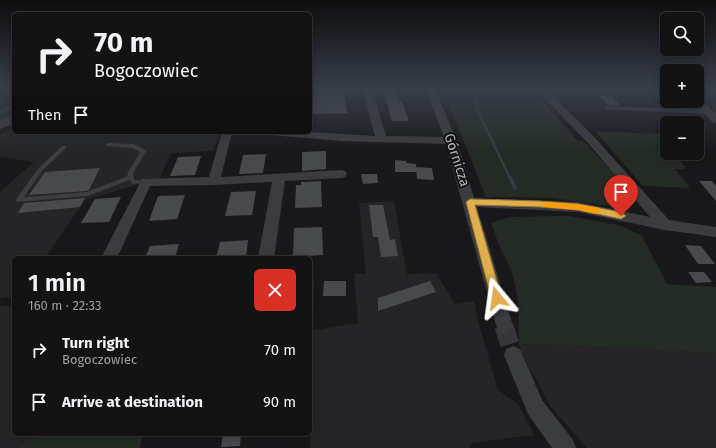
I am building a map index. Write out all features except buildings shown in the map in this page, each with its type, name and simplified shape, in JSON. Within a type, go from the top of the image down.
[{"type":"street","points":[[373,110],[382,139]]},
{"type":"street","name":"Górnicza","points":[[439,110],[451,141],[470,202],[504,326]]},
{"type":"street","points":[[562,110],[592,141],[665,225]]},
{"type":"street","points":[[708,112],[716,120]]},
{"type":"street","points":[[0,126],[12,120]]},
{"type":"street","points":[[214,181],[226,134]]},
{"type":"street","points":[[302,134],[382,139],[451,141]]},
{"type":"street","points":[[110,256],[146,182],[214,181],[341,174]]},
{"type":"street","points":[[266,256],[279,177]]},
{"type":"street","points":[[470,202],[540,204],[578,207],[665,225],[716,232]]},
{"type":"street","points":[[513,355],[535,407],[565,448]]},
{"type":"lane","points":[[656,110],[708,112]]},
{"type":"lane","points":[[108,145],[134,146],[143,151],[130,174],[134,182],[146,182]]},
{"type":"lane","points":[[64,147],[40,170],[18,200],[88,194],[132,177]]},
{"type":"shaded area","points":[[0,110],[12,110],[12,115],[0,121]]},
{"type":"shaded area","points":[[451,110],[550,110],[576,139],[586,143],[620,181],[611,206],[552,198],[486,197]]},
{"type":"shaded area","points":[[12,129],[12,134],[219,134],[213,151],[171,153],[160,178],[85,200],[46,256],[12,256],[12,297],[0,298],[0,192],[34,162],[0,157],[0,135]]},
{"type":"shaded area","points":[[595,131],[660,134],[660,160],[680,160],[686,169],[675,169],[690,188],[643,186]]},
{"type":"shaded area","points":[[394,201],[407,274],[436,273],[455,304],[474,301],[478,321],[498,390],[518,404],[534,435],[472,443],[469,448],[310,448],[310,436],[312,436],[312,331],[358,323],[354,274],[366,274],[359,203]]},
{"type":"shaded area","points":[[568,216],[619,225],[642,236],[667,284],[716,287],[716,353],[531,344],[519,345],[518,300],[512,272],[499,245],[491,223],[510,217]]},
{"type":"shaded area","points":[[314,279],[313,331],[312,331],[312,280]]},
{"type":"shaded area","points":[[12,305],[12,436],[38,436],[16,448],[0,448],[0,306]]},
{"type":"shaded area","points":[[531,344],[716,353],[716,448],[587,448],[550,406],[535,376],[530,371],[519,345]]},
{"type":"shaded area","points":[[38,436],[143,436],[140,448],[16,448]]},
{"type":"waterway","points":[[0,112],[5,110]]},
{"type":"waterway","points":[[477,110],[510,178]]},
{"type":"waterway","points":[[510,177],[515,188]]},
{"type":"tunnel","points":[[504,326],[513,355]]},
{"type":"slow traffic","points":[[546,205],[578,207],[596,211]]},
{"type":"route","points":[[497,298],[470,202],[540,204],[578,207],[621,216]]}]
